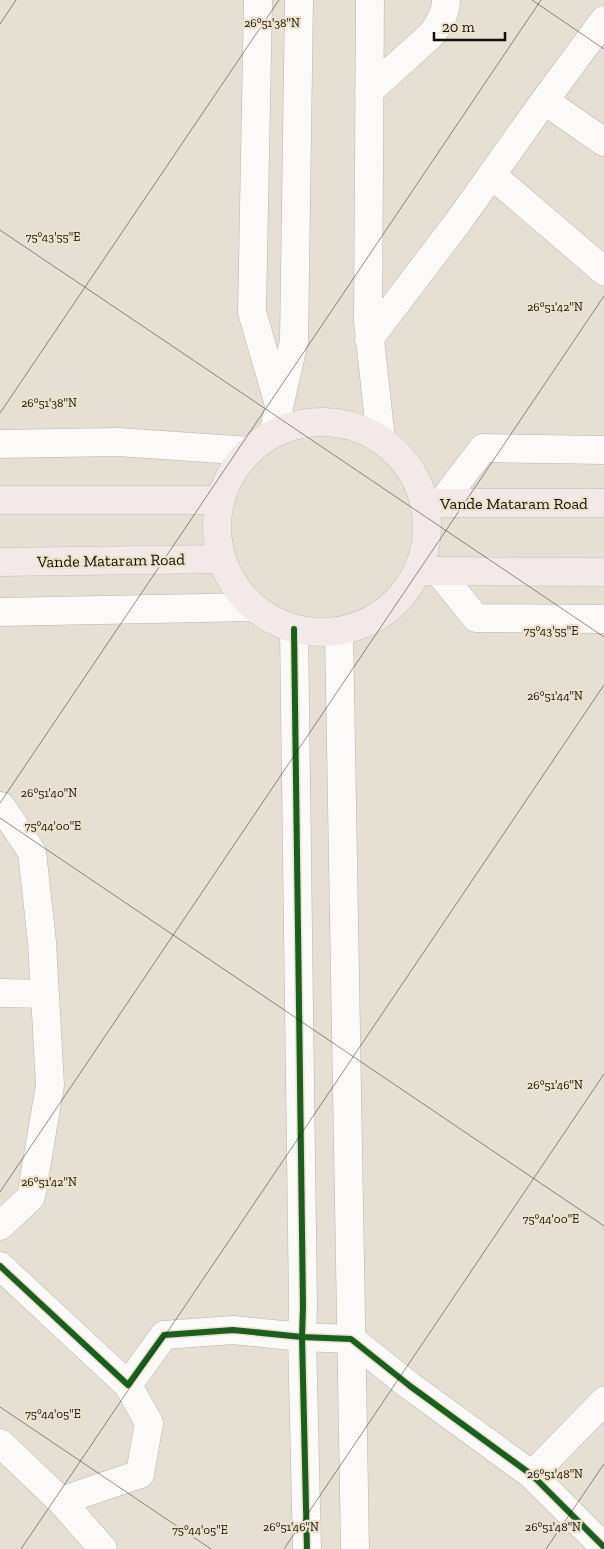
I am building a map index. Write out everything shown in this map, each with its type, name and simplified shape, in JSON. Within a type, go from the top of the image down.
[{"type":"main road","points":[[428,571],[426,538],[434,503],[401,457],[381,440],[356,427],[328,422],[300,424],[273,434],[250,451],[231,474],[220,500],[217,530],[222,559],[232,582],[252,607],[268,618],[294,629],[316,632],[339,631],[371,620],[398,599],[428,571],[604,572]]},
{"type":"main road","points":[[0,500],[220,500]]},
{"type":"main road","name":"Vande Mataram Road","points":[[434,503],[604,503]]},
{"type":"main road","name":"Vande Mataram Road","points":[[0,562],[222,559]]},
{"type":"street","points":[[258,0],[252,312],[279,406]]},
{"type":"street","points":[[273,434],[294,341],[299,0]]},
{"type":"street","points":[[370,0],[368,320],[381,440]]},
{"type":"street","points":[[369,91],[431,35],[439,24],[446,0]]},
{"type":"street","points":[[369,338],[458,222],[604,20]]},
{"type":"street","points":[[544,101],[604,142]]},
{"type":"street","points":[[492,174],[604,271]]},
{"type":"street","points":[[0,444],[118,442],[250,451]]},
{"type":"street","points":[[434,503],[483,448],[604,450]]},
{"type":"street","points":[[428,571],[476,618],[604,619]]},
{"type":"street","points":[[0,612],[252,607]]},
{"type":"street","points":[[294,629],[302,1337],[307,1549]]},
{"type":"street","points":[[339,631],[356,1549]]},
{"type":"street","points":[[0,806],[32,852],[42,942],[50,1085],[31,1197],[0,1226]]},
{"type":"street","points":[[0,993],[45,994]]},
{"type":"street","points":[[0,1266],[128,1386],[150,1423],[140,1474],[61,1501]]},
{"type":"street","points":[[128,1386],[164,1335],[233,1330],[302,1337],[351,1339],[410,1386],[532,1475],[604,1547]]},
{"type":"street","points":[[532,1475],[604,1401]]},
{"type":"street","points":[[0,1443],[61,1501],[103,1549]]},
{"type":"cycle path","points":[[294,629],[302,1337],[307,1549]]},
{"type":"cycle path","points":[[0,1266],[128,1385],[164,1335],[233,1330],[302,1337],[351,1339],[410,1386],[532,1475],[604,1547]]}]
